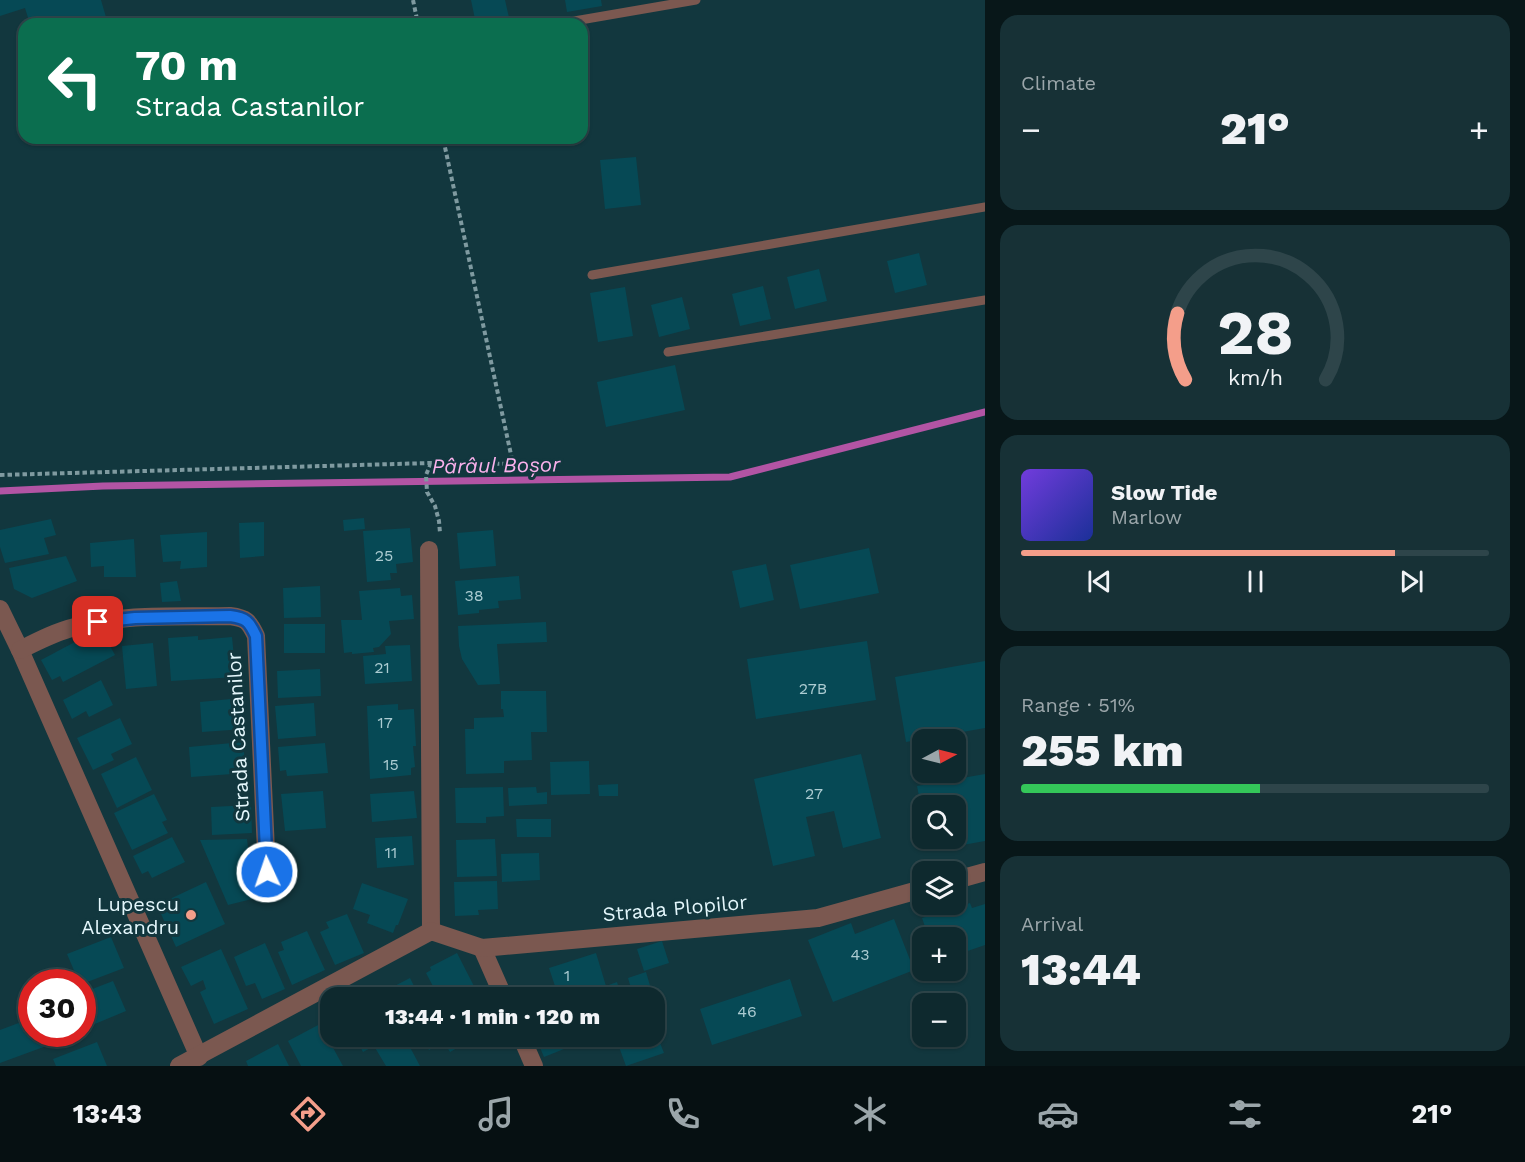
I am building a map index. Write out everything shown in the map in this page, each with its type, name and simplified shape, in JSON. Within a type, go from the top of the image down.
[{"type":"street","points":[[179,1066],[431,932],[429,550]]},
{"type":"street","points":[[0,609],[199,1056]]},
{"type":"street","name":"Strada Castanilor","points":[[20,650],[51,635],[75,627],[135,618],[230,616],[243,618],[251,625],[256,636],[267,872]]},
{"type":"street","points":[[966,877],[985,872]]},
{"type":"street","name":"Strada Plopilor","points":[[431,932],[482,948],[818,918],[912,893]]},
{"type":"street","points":[[482,948],[499,987]]},
{"type":"street","points":[[526,1047],[534,1066]]},
{"type":"lane","points":[[588,19],[696,0]]},
{"type":"lane","points":[[592,275],[985,207]]},
{"type":"lane","points":[[668,352],[985,300]]},
{"type":"path","points":[[413,0],[417,18]]},
{"type":"path","points":[[0,475],[431,463],[513,464],[443,144]]},
{"type":"path","points":[[429,550],[440,545],[440,521],[427,492],[426,475],[431,463]]},
{"type":"building","points":[[0,0],[101,0],[106,18],[28,18],[25,8],[0,16]]},
{"type":"building","points":[[471,0],[505,0],[509,18],[475,18]]},
{"type":"building","points":[[565,0],[601,0],[602,6],[567,12]]},
{"type":"building","points":[[636,157],[641,205],[605,209],[600,160]]},
{"type":"building","points":[[919,253],[927,285],[895,293],[887,261]]},
{"type":"building","points":[[819,269],[827,301],[795,309],[787,277]]},
{"type":"building","points":[[763,286],[771,319],[740,326],[732,294]]},
{"type":"building","points":[[625,287],[633,336],[598,342],[590,293]]},
{"type":"building","points":[[682,297],[690,329],[659,337],[651,305]]},
{"type":"building","points":[[675,365],[685,410],[606,427],[597,382]]},
{"type":"building","points":[[364,518],[365,529],[344,531],[343,520]]},
{"type":"building","points":[[51,519],[56,535],[44,538],[49,554],[5,563],[0,547],[0,530]]},
{"type":"building","points":[[264,522],[264,556],[240,558],[239,523]]},
{"type":"building","points":[[410,528],[413,562],[396,564],[397,573],[390,573],[391,580],[367,582],[363,531]]},
{"type":"building","points":[[493,530],[496,566],[460,569],[457,533]]},
{"type":"building","points":[[207,532],[207,567],[180,569],[181,561],[163,562],[160,535]]},
{"type":"building","points":[[134,539],[136,577],[104,577],[104,566],[91,567],[90,543]]},
{"type":"building","points":[[869,548],[879,593],[800,609],[790,565]]},
{"type":"building","points":[[66,556],[77,581],[32,598],[14,589],[9,568]]},
{"type":"building","points":[[766,564],[774,600],[740,608],[732,571]]},
{"type":"building","points":[[519,576],[521,599],[498,601],[499,608],[458,615],[455,581]]},
{"type":"building","points":[[177,581],[181,601],[162,602],[160,583]]},
{"type":"building","points":[[320,586],[321,617],[284,618],[283,588]]},
{"type":"building","points":[[400,588],[401,596],[412,595],[414,619],[389,621],[391,634],[379,647],[373,648],[374,652],[344,653],[341,620],[362,620],[359,591]]},
{"type":"building","points":[[546,622],[547,642],[497,644],[500,684],[478,685],[462,659],[458,626]]},
{"type":"building","points":[[284,624],[325,624],[325,653],[284,653]]},
{"type":"building","points":[[88,635],[91,641],[104,635],[115,655],[63,682],[60,676],[52,680],[41,660]]},
{"type":"building","points":[[198,636],[198,640],[232,637],[236,677],[171,681],[168,638]]},
{"type":"building","points":[[867,641],[876,700],[756,719],[747,659]]},
{"type":"building","points":[[153,643],[157,686],[126,689],[122,646]]},
{"type":"building","points":[[410,645],[412,681],[365,684],[363,656],[386,654],[385,646]]},
{"type":"building","points":[[985,661],[985,728],[966,731],[966,729],[912,729],[912,741],[906,742],[895,677]]},
{"type":"building","points":[[320,669],[321,696],[278,698],[277,671]]},
{"type":"building","points":[[101,680],[113,705],[89,717],[86,711],[72,719],[63,700]]},
{"type":"building","points":[[501,691],[546,691],[547,732],[531,732],[532,760],[504,761],[504,773],[466,774],[465,729],[474,729],[474,718],[504,717],[503,709],[501,709]]},
{"type":"building","points":[[241,698],[244,729],[202,732],[200,702]]},
{"type":"building","points":[[314,703],[316,736],[278,739],[275,706]]},
{"type":"building","points":[[398,704],[398,710],[414,709],[415,767],[411,768],[411,775],[370,779],[367,706]]},
{"type":"building","points":[[120,718],[132,744],[111,754],[114,760],[93,770],[77,738]]},
{"type":"building","points":[[243,742],[246,773],[191,777],[189,747]]},
{"type":"building","points":[[325,743],[328,773],[287,776],[286,770],[280,771],[278,747]]},
{"type":"building","points":[[861,754],[881,838],[843,848],[834,811],[806,817],[815,856],[773,866],[754,779]]},
{"type":"building","points":[[136,757],[152,790],[117,808],[101,774]]},
{"type":"building","points":[[589,761],[590,794],[551,795],[550,762]]},
{"type":"building","points":[[985,774],[985,841],[966,844],[966,795],[919,795],[917,786],[934,783],[966,783],[966,777]]},
{"type":"building","points":[[618,784],[618,796],[599,796],[598,785]]},
{"type":"building","points":[[503,787],[504,816],[486,817],[486,823],[456,823],[455,788]]},
{"type":"building","points":[[536,787],[537,793],[547,792],[547,804],[509,806],[508,788]]},
{"type":"building","points":[[323,791],[326,828],[285,831],[281,794]]},
{"type":"building","points":[[414,791],[417,818],[372,822],[370,794]]},
{"type":"building","points":[[154,794],[167,820],[162,822],[168,833],[132,850],[114,813]]},
{"type":"building","points":[[251,805],[252,833],[212,835],[211,807]]},
{"type":"building","points":[[516,819],[551,819],[551,837],[517,837]]},
{"type":"building","points":[[412,836],[414,865],[377,868],[375,838]]},
{"type":"building","points":[[172,837],[185,862],[152,878],[148,871],[142,874],[133,856]]},
{"type":"building","points":[[247,839],[250,864],[238,866],[242,888],[263,884],[264,896],[228,905],[200,840]]},
{"type":"building","points":[[495,839],[497,876],[457,877],[456,840]]},
{"type":"building","points":[[539,853],[540,880],[502,882],[501,854]]},
{"type":"building","points":[[497,881],[498,909],[478,910],[479,915],[455,916],[454,882]]},
{"type":"building","name":"Lupescu Alexandru","points":[[206,882],[225,924],[176,947],[157,905]]},
{"type":"building","points":[[362,883],[408,899],[393,933],[367,923],[370,915],[353,909]]},
{"type":"building","points":[[970,903],[972,908],[985,904],[985,945],[966,952],[966,927],[925,927],[922,918],[932,915],[966,915],[966,904]]},
{"type":"building","points":[[347,914],[364,953],[335,965],[320,932],[329,928],[326,922]]},
{"type":"building","points":[[894,919],[912,965],[912,971],[833,1002],[808,940],[851,923],[855,934]]},
{"type":"building","points":[[307,931],[325,970],[292,985],[278,952],[284,950],[281,942]]},
{"type":"building","points":[[111,937],[124,968],[96,979],[96,969],[73,969],[67,954]]},
{"type":"building","points":[[662,941],[669,963],[644,971],[637,949]]},
{"type":"building","points":[[265,943],[285,989],[262,999],[255,983],[246,986],[234,957]]},
{"type":"building","points":[[221,949],[248,1009],[214,1024],[200,992],[206,989],[203,980],[191,986],[181,967]]},
{"type":"building","points":[[457,953],[474,987],[433,987],[426,973],[431,970],[430,967]]},
{"type":"building","points":[[596,953],[606,986],[617,982],[619,987],[555,987],[549,968]]},
{"type":"building","points":[[646,972],[650,987],[631,987],[628,978]]},
{"type":"building","points":[[410,978],[414,987],[393,987]]},
{"type":"building","points":[[790,979],[802,1016],[712,1045],[700,1009]]},
{"type":"building","points":[[113,981],[126,1011],[96,1024],[96,988]]},
{"type":"building","points":[[18,1023],[18,1047],[44,1047],[0,1063],[0,1030]]},
{"type":"building","points":[[320,1024],[320,1047],[333,1047],[343,1066],[301,1066],[288,1041]]},
{"type":"building","points":[[96,1042],[107,1066],[56,1066],[53,1059],[84,1047],[96,1047]]},
{"type":"building","points":[[278,1044],[289,1066],[248,1066],[246,1061]]},
{"type":"building","points":[[360,1047],[372,1047],[363,1052]]},
{"type":"building","points":[[375,1047],[410,1047],[420,1066],[386,1066]]},
{"type":"building","points":[[447,1047],[459,1047],[450,1052]]},
{"type":"building","points":[[540,1047],[563,1047],[564,1049],[544,1057]]},
{"type":"building","points":[[619,1047],[662,1047],[664,1053],[626,1066]]},
{"type":"waterway","name":"Pârâul Boșor","points":[[0,491],[103,486],[730,477],[985,412]]},
{"type":"place","name":"Lupescu Alexandru","points":[[191,915]]},
{"type":"route","points":[[98,622],[135,618],[230,616],[243,618],[251,625],[256,636],[267,872]]}]
